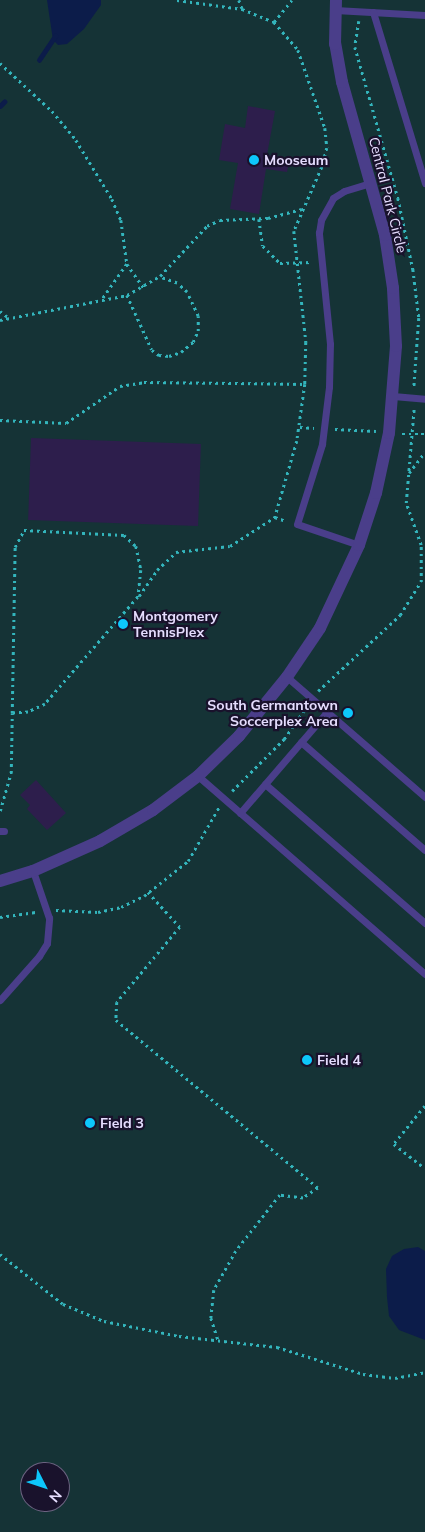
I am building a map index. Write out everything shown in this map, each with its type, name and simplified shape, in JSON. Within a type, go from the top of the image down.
[{"type":"street","name":"Central Park Circle","points":[[0,881],[33,871],[100,841],[153,810],[198,776],[239,736],[288,677],[320,628],[359,545],[376,493],[389,433],[393,396],[393,288],[385,235],[342,82],[335,44],[335,5]]},
{"type":"lane","points":[[335,5],[373,12],[425,15]]},
{"type":"lane","points":[[373,12],[425,183]]},
{"type":"lane","points":[[359,545],[297,524],[311,485],[324,429],[330,344],[319,233],[325,209],[344,191],[371,183]]},
{"type":"lane","points":[[393,396],[425,399]]},
{"type":"lane","points":[[288,677],[425,797]]},
{"type":"lane","points":[[240,812],[328,712]]},
{"type":"lane","points":[[301,742],[425,850]]},
{"type":"lane","points":[[198,776],[425,974]]},
{"type":"lane","points":[[265,784],[425,923]]},
{"type":"lane","points":[[0,999],[40,956],[48,938],[49,918],[33,871]]},
{"type":"path","points":[[12,713],[28,712],[45,704],[138,597],[156,570],[176,552],[230,546],[275,517],[289,477],[305,384],[305,306],[297,263],[294,231],[302,209],[322,168],[327,148],[325,128],[298,50],[274,22],[242,9],[179,0]]},
{"type":"path","points":[[239,0],[242,9]]},
{"type":"path","points":[[274,22],[292,0]]},
{"type":"path","points":[[0,63],[52,111],[97,171],[121,220],[127,264],[144,288]]},
{"type":"path","points":[[0,320],[100,302],[126,295],[144,288],[160,276],[207,226],[236,218],[259,219],[302,209]]},
{"type":"path","points":[[259,219],[263,246],[280,263],[322,261]]},
{"type":"path","points":[[100,302],[127,264]]},
{"type":"path","points":[[126,295],[152,350],[159,355],[169,356],[181,352],[193,342],[198,331],[198,316],[187,292],[177,283],[160,276]]},
{"type":"path","points":[[0,311],[9,318]]},
{"type":"path","points":[[0,420],[66,423],[120,386],[144,382],[305,384]]},
{"type":"path","points":[[299,426],[425,434]]},
{"type":"path","points":[[408,475],[425,452]]},
{"type":"path","points":[[275,517],[297,524]]},
{"type":"path","points":[[0,811],[11,773],[15,546],[24,530],[124,534],[136,546],[141,570],[138,597]]},
{"type":"path","points":[[148,892],[180,926],[117,1002],[116,1020],[205,1096],[318,1188],[303,1198],[280,1195],[241,1244],[214,1290],[210,1318],[218,1340]]},
{"type":"path","points":[[425,1106],[394,1144],[425,1168]]},
{"type":"path","points":[[0,1254],[81,1314],[137,1329],[293,1351],[363,1374],[395,1378],[425,1372]]},
{"type":"green space","points":[[0,0],[425,0],[425,1532],[0,1532]]},
{"type":"water","points":[[47,0],[101,0],[101,5],[84,29],[67,44],[58,45],[53,40]]},
{"type":"water","points":[[418,1247],[425,1251],[425,1340],[399,1330],[389,1316],[387,1297],[386,1269],[392,1256],[404,1249]]},
{"type":"building","name":"Mooseum","points":[[248,106],[275,111],[267,155],[290,159],[287,172],[266,169],[259,214],[230,209],[238,163],[219,160],[225,124],[245,128]]},
{"type":"building","points":[[31,438],[201,444],[198,526],[28,520]]},
{"type":"building","points":[[36,780],[66,813],[47,830],[27,809],[30,805],[20,795]]},
{"type":"waterway","points":[[39,60],[55,36]]},
{"type":"waterway","points":[[0,106],[4,102]]},
{"type":"place","name":"Mooseum","points":[[254,160]]},
{"type":"place","name":"Montgomery TennisPlex","points":[[123,624]]},
{"type":"place","name":"South Germantown Soccerplex Area","points":[[348,713]]},
{"type":"place","name":"Field 4","points":[[307,1060]]},
{"type":"place","name":"Field 3","points":[[90,1123]]}]
